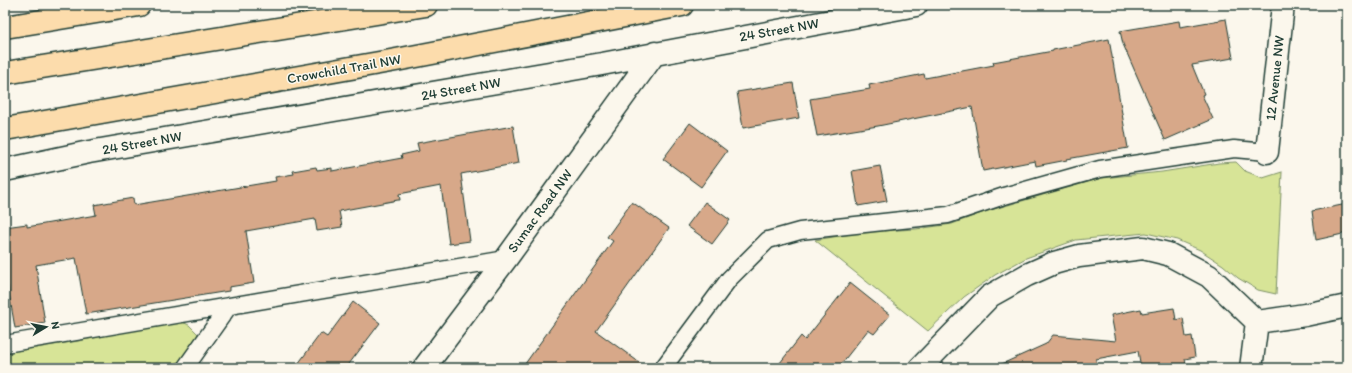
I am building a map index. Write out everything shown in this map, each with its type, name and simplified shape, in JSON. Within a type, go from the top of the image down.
[{"type":"highway","points":[[5,27],[139,5]]},
{"type":"highway","points":[[5,72],[426,5]]},
{"type":"highway","name":"Crowchild Trail NW","points":[[5,129],[404,59],[682,5]]},
{"type":"street","name":"24 Street NW","points":[[5,170],[89,152],[423,96],[916,5]]},
{"type":"street","name":"12 Avenue NW","points":[[1267,152],[1283,5]]},
{"type":"street","name":"Sumac Road NW","points":[[424,368],[506,259],[655,53]]},
{"type":"street","points":[[920,368],[990,296],[1027,275],[1054,263],[1079,256],[1143,248],[1168,254],[1209,276],[1257,322]]},
{"type":"street","points":[[1257,322],[1305,315],[1347,306]]},
{"type":"street","points":[[1251,368],[1257,322]]},
{"type":"lane","points":[[663,368],[728,279],[768,240],[800,231],[948,215],[1004,196],[1100,169],[1234,150],[1267,152]]},
{"type":"lane","points":[[5,344],[506,259]]},
{"type":"lane","points":[[185,368],[229,306]]},
{"type":"green space","points":[[1236,162],[1245,171],[1263,178],[1282,172],[1276,294],[1258,290],[1238,278],[1223,265],[1200,250],[1177,240],[1146,233],[1076,240],[1026,258],[995,275],[964,297],[928,331],[815,240],[863,232],[916,229],[952,224],[987,211],[1102,178]]},
{"type":"green space","points":[[180,321],[189,325],[198,334],[176,368],[5,368],[5,353],[78,341]]},
{"type":"building","points":[[1226,19],[1233,58],[1192,65],[1204,94],[1202,95],[1213,119],[1165,140],[1123,44],[1120,31],[1179,21],[1180,27]]},
{"type":"building","points":[[1109,39],[1128,148],[1036,166],[1035,161],[983,171],[972,107],[878,126],[817,136],[810,99],[870,89],[869,85],[924,74],[925,78],[994,65],[993,62]]},
{"type":"building","points":[[793,83],[799,118],[743,128],[737,92]]},
{"type":"building","points":[[690,123],[727,151],[701,187],[663,159]]},
{"type":"building","points":[[513,126],[519,163],[461,174],[470,241],[449,244],[441,186],[399,194],[400,200],[339,211],[342,227],[317,231],[315,219],[246,231],[254,283],[229,287],[229,291],[86,314],[76,258],[36,265],[45,323],[15,328],[5,270],[5,227],[27,224],[27,227],[96,215],[94,205],[133,198],[134,205],[276,181],[275,177],[294,174],[293,171],[316,167],[317,170],[332,168],[332,171],[402,158],[401,155],[419,151],[417,143]]},
{"type":"building","points":[[880,166],[887,201],[858,206],[852,171]]},
{"type":"building","points":[[632,202],[669,228],[596,331],[647,368],[522,368],[613,241],[607,237]]},
{"type":"building","points":[[705,202],[730,220],[712,244],[687,226]]},
{"type":"building","points":[[1347,204],[1347,233],[1316,240],[1312,211]]},
{"type":"building","points":[[850,283],[890,315],[874,334],[868,330],[838,368],[776,368],[801,336],[805,340]]},
{"type":"building","points":[[353,302],[380,323],[346,368],[295,368],[321,333],[327,337]]},
{"type":"building","points":[[1174,308],[1176,320],[1183,318],[1186,337],[1192,336],[1195,357],[1185,359],[1187,368],[1141,368],[1138,351],[1096,359],[1097,368],[993,368],[1046,344],[1053,335],[1116,341],[1111,315],[1141,309],[1142,313]]}]
